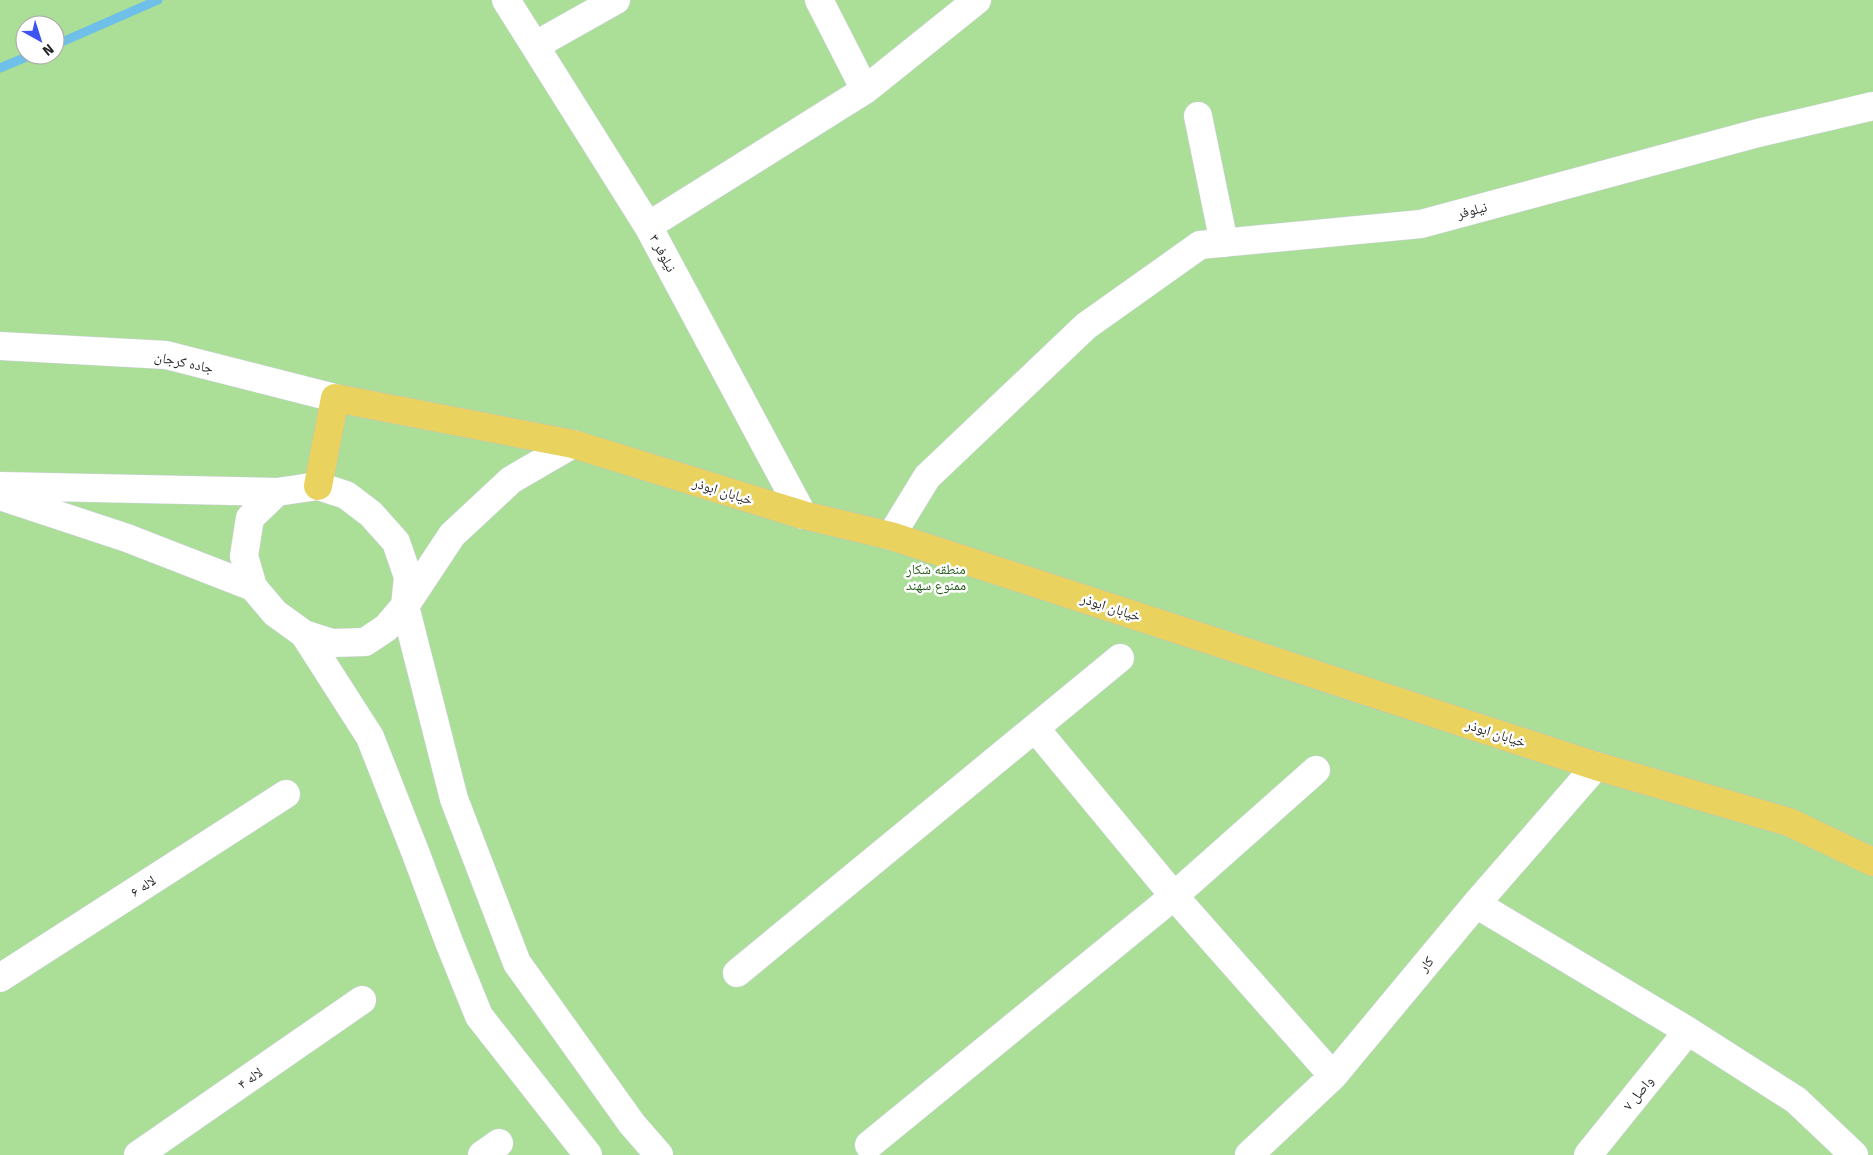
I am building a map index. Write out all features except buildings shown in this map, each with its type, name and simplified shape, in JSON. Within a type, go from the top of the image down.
[{"type":"main road","name":"خیابان ابوذر","points":[[335,398],[573,444],[804,515],[891,536],[1596,766],[1789,822],[1873,862]]},
{"type":"main road","points":[[318,486],[335,398]]},
{"type":"street","name":"نیلوفر ۳","points":[[506,0],[648,226],[804,515]]},
{"type":"street","points":[[536,45],[616,0]]},
{"type":"street","points":[[819,0],[865,90]]},
{"type":"street","points":[[648,226],[865,90],[977,0]]},
{"type":"street","name":"نیلوفر","points":[[891,536],[927,477],[1086,326],[1200,245],[1420,224],[1749,136],[1873,106]]},
{"type":"street","points":[[1198,116],[1224,243]]},
{"type":"street","name":"جاده کرجان","points":[[0,346],[166,355],[335,398]]},
{"type":"street","points":[[276,492],[250,518],[244,556],[253,587],[275,613],[304,634],[332,643],[365,642],[386,628],[405,606],[452,535],[511,480],[573,444]]},
{"type":"street","points":[[0,486],[276,492],[318,486],[346,495],[371,514],[396,542],[408,577],[405,606],[454,799],[517,963],[632,1124],[659,1155]]},
{"type":"street","points":[[0,496],[127,538],[253,587]]},
{"type":"street","points":[[304,634],[370,737],[479,1016],[588,1155]]},
{"type":"street","points":[[737,973],[1120,658]]},
{"type":"street","points":[[1035,728],[1174,896],[1334,1076]]},
{"type":"street","name":"کار","points":[[1249,1155],[1334,1076],[1476,904],[1596,766]]},
{"type":"street","points":[[868,1144],[1174,896],[1316,770]]},
{"type":"street","name":"لاله ۶","points":[[0,978],[286,794]]},
{"type":"street","points":[[1476,904],[1688,1031],[1796,1100],[1854,1155]]},
{"type":"street","name":"لاله ۴","points":[[138,1155],[362,1000]]},
{"type":"street","name":"واصل ۷","points":[[1588,1155],[1688,1031]]},
{"type":"green space","name":"منطقه شکار ممنوع سهند","points":[[0,0],[1873,0],[1873,1155],[0,1155]]},
{"type":"waterway","points":[[65,41],[158,0]]},
{"type":"waterway","points":[[0,68],[15,62]]}]
